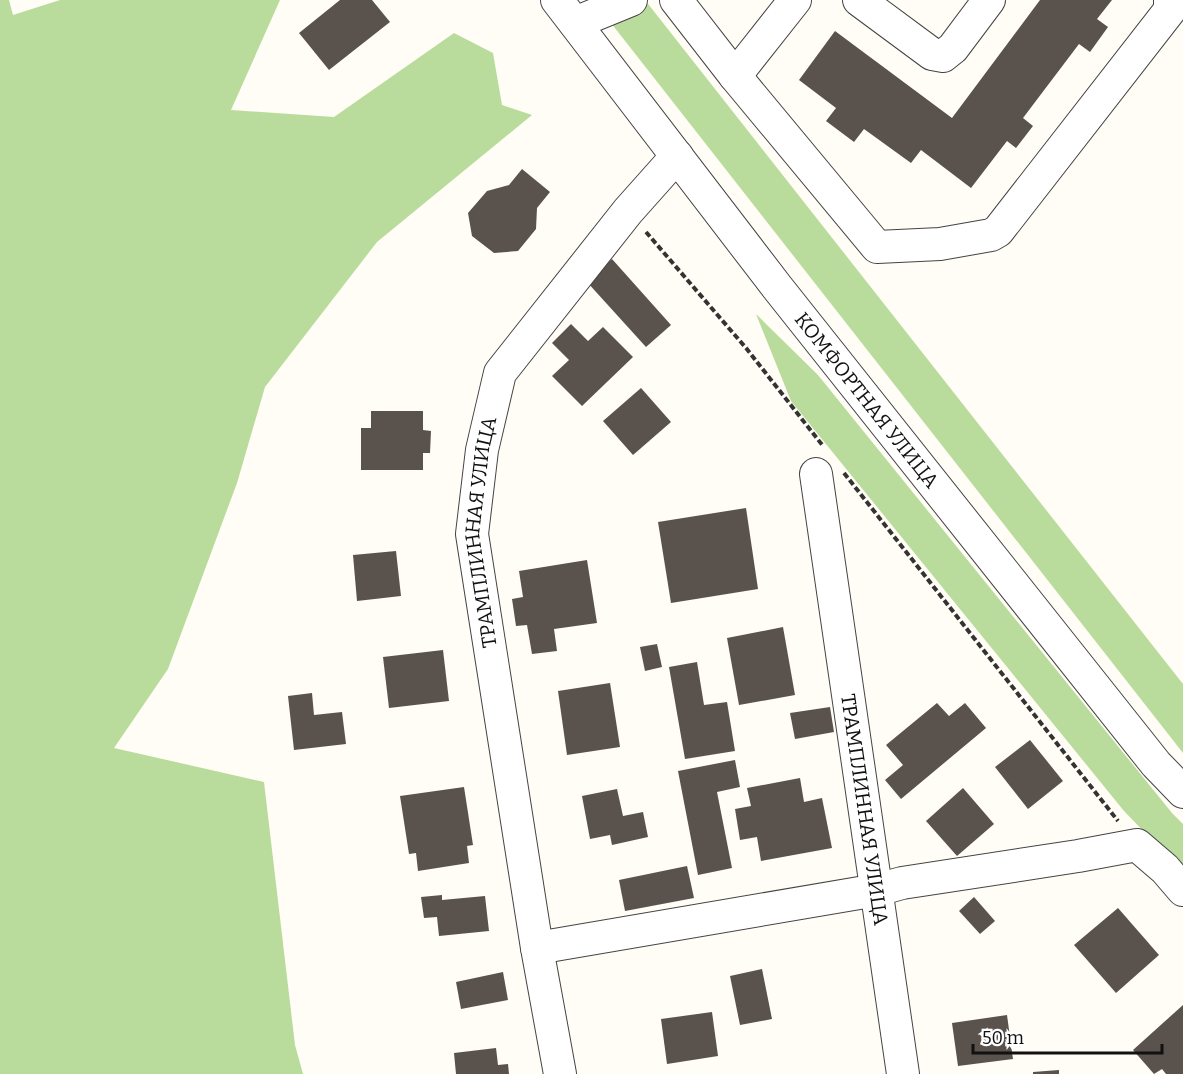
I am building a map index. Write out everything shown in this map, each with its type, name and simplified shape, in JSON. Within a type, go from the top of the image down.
[{"type":"street","points":[[566,12],[631,0]]},
{"type":"street","points":[[676,0],[735,76],[877,247],[940,244],[991,235],[998,231],[1170,10],[1170,0]]},
{"type":"street","points":[[735,76],[795,0]]},
{"type":"street","points":[[859,0],[932,54],[943,56],[953,48],[989,0]]},
{"type":"street","name":"КОМФОРТНАЯ УЛИЦА","points":[[566,12],[799,315],[1144,750],[1183,792]]},
{"type":"street","name":"ТРАМПЛИННАЯ УЛИЦА","points":[[560,1074],[537,948],[472,534],[482,450],[500,373],[628,211],[677,156]]},
{"type":"street","name":"ТРАМПЛИННАЯ УЛИЦА","points":[[828,465],[877,890],[903,1074]]},
{"type":"street","points":[[537,948],[877,890],[902,883],[1137,845],[1165,869],[1183,891]]},
{"type":"path","points":[[628,211],[746,348],[828,465],[1137,845]]},
{"type":"green space","points":[[0,0],[9,0],[13,15],[60,0],[280,0],[231,110],[334,117],[454,33],[493,53],[502,105],[532,115],[377,242],[265,387],[237,483],[168,669],[114,748],[264,782],[295,1045],[303,1074],[0,1074]]},
{"type":"green space","points":[[593,0],[645,0],[1183,684],[1183,753]]},
{"type":"green space","points":[[756,314],[818,375],[1183,824],[1183,872],[1124,811],[791,401]]},
{"type":"building","points":[[340,0],[372,0],[390,22],[329,70],[299,33]]},
{"type":"building","points":[[1040,0],[1112,0],[1097,19],[1108,27],[1090,52],[1079,44],[1023,118],[1033,126],[1016,148],[1007,141],[971,188],[921,150],[911,163],[864,129],[854,142],[826,121],[836,108],[799,80],[835,31],[952,118]]},
{"type":"building","points":[[522,169],[550,192],[537,208],[536,229],[518,251],[494,253],[472,236],[468,213],[487,191],[509,185]]},
{"type":"building","points":[[612,259],[671,325],[646,347],[587,282]]},
{"type":"building","points":[[571,324],[588,341],[603,327],[633,357],[582,406],[552,376],[569,360],[552,343]]},
{"type":"building","points":[[641,388],[671,422],[633,455],[603,421]]},
{"type":"building","points":[[371,411],[423,411],[423,430],[431,431],[430,453],[423,453],[423,470],[361,470],[361,428],[371,428]]},
{"type":"building","points":[[746,508],[758,589],[671,603],[658,522]]},
{"type":"building","points":[[396,551],[401,596],[357,601],[353,555]]},
{"type":"building","points":[[587,560],[597,623],[554,629],[557,651],[532,654],[527,625],[516,626],[512,599],[523,597],[519,571]]},
{"type":"building","points":[[783,627],[795,695],[739,705],[727,638]]},
{"type":"building","points":[[657,644],[662,667],[645,671],[640,647]]},
{"type":"building","points":[[443,650],[449,701],[389,708],[383,657]]},
{"type":"building","points":[[697,662],[704,705],[727,702],[735,751],[685,759],[669,667]]},
{"type":"building","points":[[610,683],[620,747],[567,755],[558,691]]},
{"type":"building","points":[[312,693],[314,715],[342,712],[346,744],[294,750],[288,696]]},
{"type":"building","points":[[937,703],[949,716],[965,703],[986,728],[901,799],[885,780],[903,765],[886,745]]},
{"type":"building","points":[[830,707],[834,732],[795,739],[790,713]]},
{"type":"building","points":[[1030,740],[1063,781],[1028,809],[995,767]]},
{"type":"building","points":[[735,760],[740,787],[717,792],[732,868],[698,875],[678,771]]},
{"type":"building","points":[[800,778],[804,802],[822,798],[832,848],[761,861],[757,837],[740,840],[735,809],[751,806],[747,788]]},
{"type":"building","points":[[464,787],[473,845],[467,846],[469,863],[418,871],[416,853],[409,854],[400,796]]},
{"type":"building","points":[[963,788],[994,824],[957,856],[926,821]]},
{"type":"building","points":[[617,789],[623,816],[643,812],[648,837],[612,845],[610,835],[590,839],[582,796]]},
{"type":"building","points":[[687,866],[694,898],[625,911],[619,880]]},
{"type":"building","points":[[442,895],[442,900],[485,896],[489,931],[439,936],[437,917],[424,918],[421,897]]},
{"type":"building","points":[[974,897],[995,921],[980,934],[959,911]]},
{"type":"building","points":[[1118,908],[1159,955],[1116,993],[1074,945]]},
{"type":"building","points":[[762,969],[772,1019],[740,1025],[730,976]]},
{"type":"building","points":[[503,972],[508,1000],[461,1009],[456,982]]},
{"type":"building","points":[[1183,1005],[1183,1074],[1166,1074],[1162,1069],[1154,1074],[1133,1050]]},
{"type":"building","points":[[712,1012],[718,1056],[667,1064],[661,1019]]},
{"type":"building","points":[[1007,1015],[1013,1059],[958,1066],[952,1023]]},
{"type":"building","points":[[496,1048],[498,1065],[508,1064],[509,1074],[456,1074],[454,1053]]},
{"type":"building","points":[[1059,1070],[1059,1074],[1033,1074],[1033,1072]]}]
